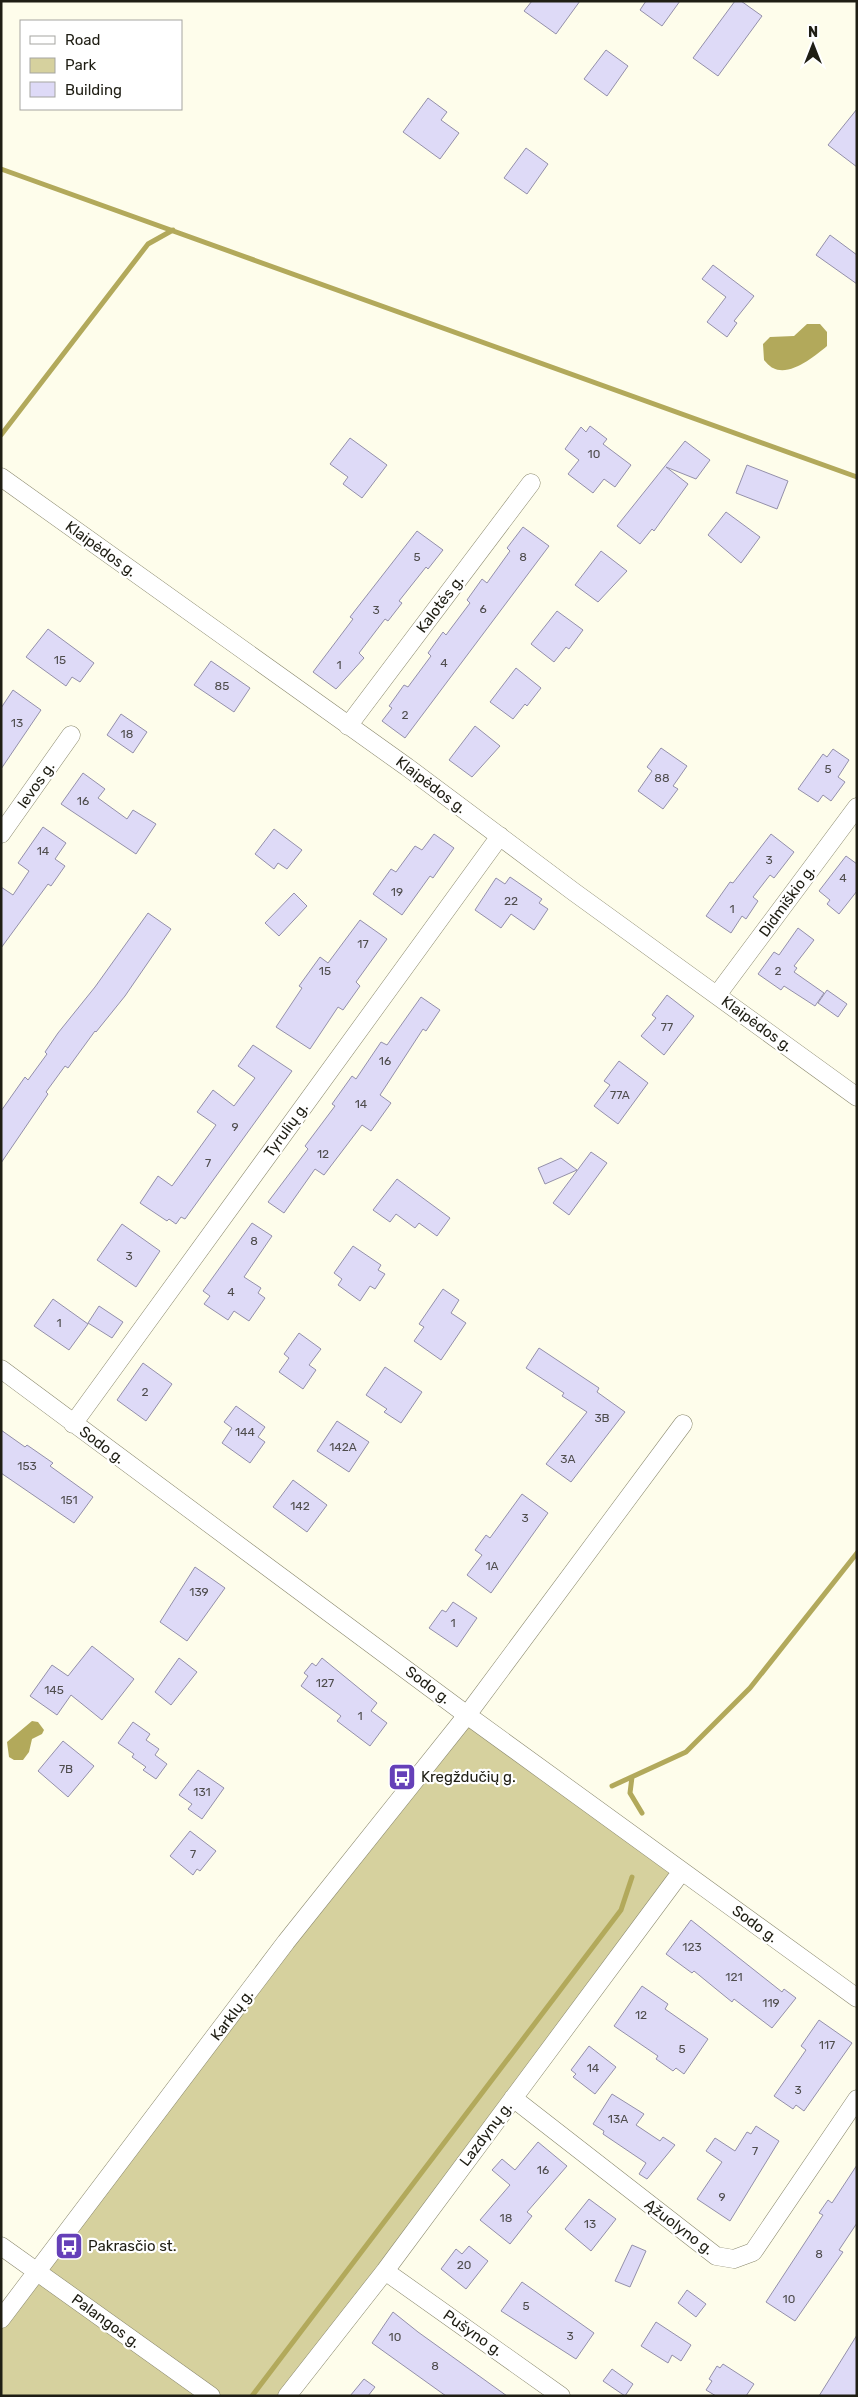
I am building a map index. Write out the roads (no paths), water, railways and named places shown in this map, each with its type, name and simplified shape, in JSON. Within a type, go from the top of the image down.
[{"type":"street","name":"Klaipėdos g.","points":[[1,477],[500,836],[857,1097]]},
{"type":"street","name":"Kalotės g.","points":[[348,726],[531,483]]},
{"type":"street","name":"Ievos g.","points":[[1,834],[71,736]]},
{"type":"street","name":"Didmiškio g.","points":[[717,995],[857,807]]},
{"type":"street","name":"Tyrulių g.","points":[[73,1424],[500,836]]},
{"type":"street","name":"Sodo g.","points":[[1,1369],[467,1714],[857,1998]]},
{"type":"street","points":[[467,1714],[683,1424]]},
{"type":"street","name":"Karklų g.","points":[[1,2319],[280,1950],[467,1714]]},
{"type":"street","name":"Lazdynų g.","points":[[287,2396],[385,2271],[682,1871]]},
{"type":"street","name":"Ąžuolyno g.","points":[[513,2098],[716,2256],[734,2259],[753,2252],[857,2099]]},
{"type":"street","name":"Palangos g.","points":[[1,2246],[211,2396]]},
{"type":"street","name":"Pušyno g.","points":[[385,2271],[561,2396]]},
{"type":"waterway","points":[[1,169],[857,477]]},
{"type":"waterway","points":[[1,435],[148,244],[173,230]]},
{"type":"waterway","points":[[612,1786],[686,1752],[750,1688],[857,1553]]},
{"type":"waterway","points":[[632,1777],[630,1793],[642,1813]]},
{"type":"waterway","points":[[252,2396],[621,1910],[632,1877]]},
{"type":"place","name":"Kregždučių g.","points":[[402,1777]]},
{"type":"place","name":"Pakrasčio st.","points":[[69,2246]]}]
